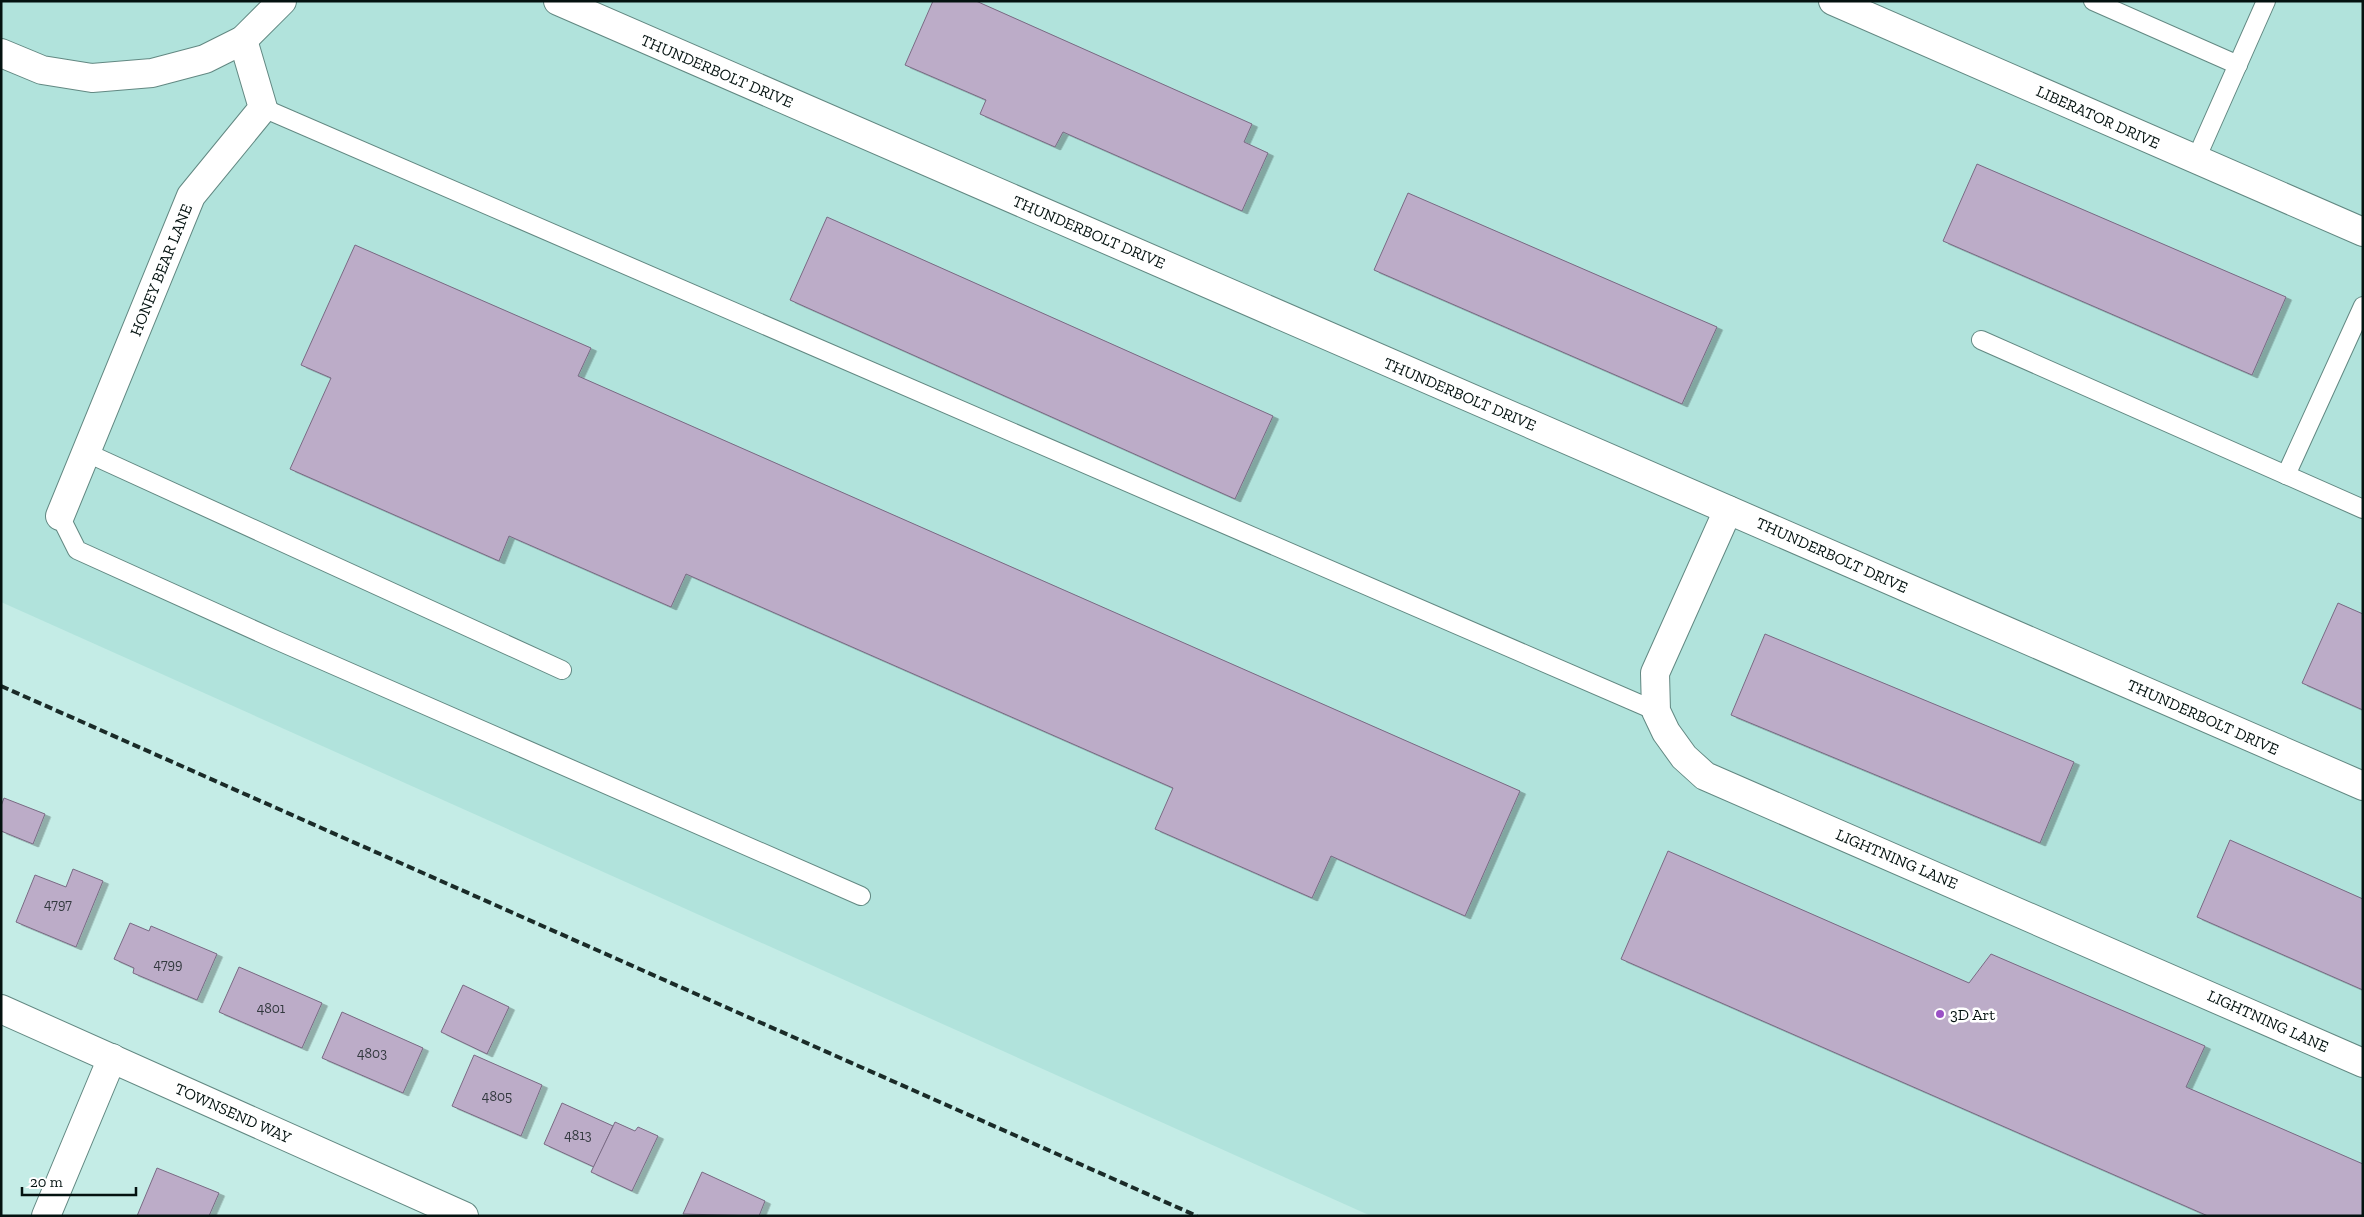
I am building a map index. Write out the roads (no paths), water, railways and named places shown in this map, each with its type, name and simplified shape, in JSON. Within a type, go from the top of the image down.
[{"type":"street","points":[[1,53],[42,70],[92,78],[152,73],[205,58],[243,40],[282,1]]},
{"type":"street","name":"THUNDERBOLT DRIVE","points":[[558,1],[2363,786]]},
{"type":"street","name":"LIBERATOR DRIVE","points":[[1833,1],[2363,232]]},
{"type":"street","points":[[243,40],[263,108]]},
{"type":"street","name":"HONEY BEAR LANE","points":[[60,516],[191,196],[263,108]]},
{"type":"street","name":"LIGHTNING LANE","points":[[1728,510],[1655,673],[1656,711],[1666,732],[1684,757],[1705,776],[2363,1063]]},
{"type":"street","name":"TOWNSEND WAY","points":[[1,1009],[464,1216]]},
{"type":"street","points":[[46,1216],[112,1058]]},
{"type":"lane","points":[[2092,1],[2238,65]]},
{"type":"lane","points":[[2196,160],[2266,1]]},
{"type":"lane","points":[[263,108],[1656,711]]},
{"type":"lane","points":[[2286,475],[2363,306]]},
{"type":"lane","points":[[1981,340],[2363,510]]},
{"type":"lane","points":[[85,452],[562,670]]},
{"type":"lane","points":[[60,516],[77,550],[276,640],[862,896]]},
{"type":"railway","points":[[1,686],[1197,1216]]},
{"type":"place","name":"3D Art","points":[[1940,1014]]}]
